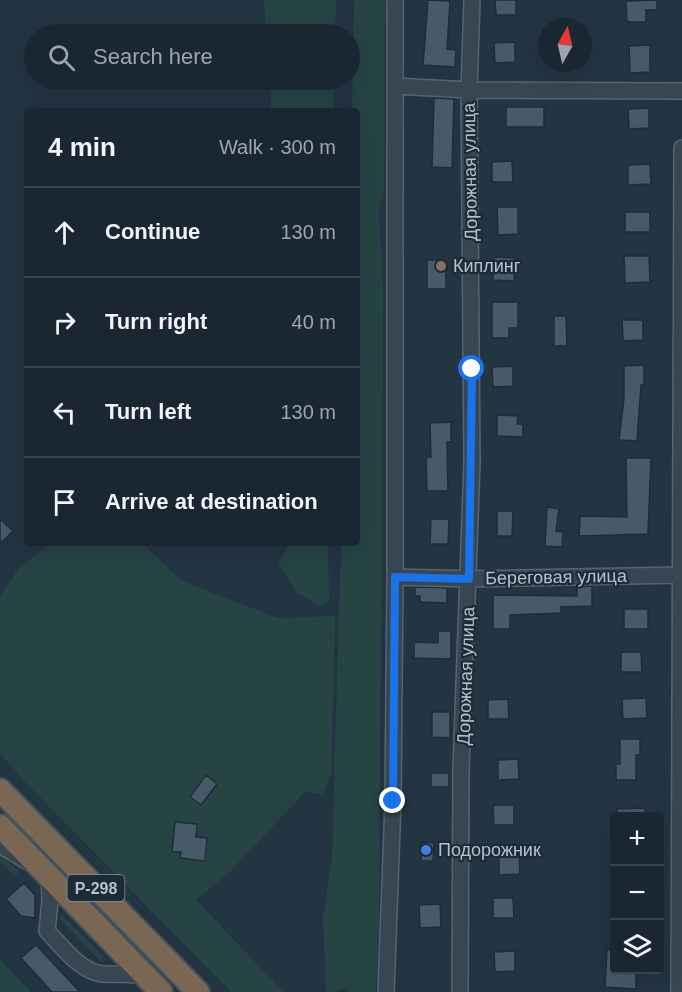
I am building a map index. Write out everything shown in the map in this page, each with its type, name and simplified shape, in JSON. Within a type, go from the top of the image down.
[{"type":"highway","name":"Р-298","points":[[0,790],[198,992]]},
{"type":"highway","name":"Р-298","points":[[0,826],[153,984]]},
{"type":"street","points":[[386,992],[393,801],[395,0]]},
{"type":"street","name":"Дорожная улица","points":[[460,992],[461,769],[472,462],[469,90],[472,0]]},
{"type":"street","points":[[394,86],[469,90],[682,91]]},
{"type":"street","points":[[679,992],[682,148]]},
{"type":"street","name":"Береговая улица","points":[[395,577],[469,579],[682,575]]},
{"type":"street","points":[[0,845],[46,873],[50,901],[47,931],[86,969],[102,974],[129,973],[153,984]]},
{"type":"green space","points":[[264,0],[336,0],[335,24],[265,24]]},
{"type":"green space","points":[[354,0],[385,0],[384,189],[379,211],[383,289],[379,931],[376,992],[348,992],[346,987],[336,992],[326,992],[323,917],[332,859],[341,546],[360,546],[360,108],[352,108],[352,90],[360,90],[360,24],[354,24]]},
{"type":"green space","points":[[270,90],[334,90],[333,108],[271,108]]},
{"type":"green space","points":[[47,546],[145,546],[182,581],[278,618],[335,616],[331,773],[323,795],[306,791],[230,872],[196,900],[284,992],[231,992],[25,782],[0,753],[0,596],[18,569]]},
{"type":"green space","points":[[328,546],[329,600],[320,607],[296,592],[278,563],[288,547]]},
{"type":"green space","points":[[0,853],[19,872],[14,877],[0,861]]},
{"type":"green space","points":[[61,915],[104,957],[103,961],[101,962],[60,919]]},
{"type":"green space","points":[[0,960],[31,992],[0,992]]},
{"type":"building","points":[[428,0],[450,1],[447,49],[456,50],[455,67],[423,65]]},
{"type":"building","points":[[495,0],[516,0],[516,15],[496,15]]},
{"type":"building","points":[[657,0],[657,10],[646,10],[646,22],[627,22],[626,1]]},
{"type":"building","points":[[515,42],[515,62],[495,63],[494,43]]},
{"type":"building","points":[[650,45],[650,72],[630,73],[629,46]]},
{"type":"building","points":[[434,98],[454,99],[452,168],[432,167]]},
{"type":"building","points":[[506,107],[544,107],[544,127],[506,127]]},
{"type":"building","points":[[649,108],[649,128],[629,129],[628,109]]},
{"type":"building","points":[[512,161],[513,182],[492,182],[492,162]]},
{"type":"building","points":[[650,164],[651,184],[628,185],[628,165]]},
{"type":"building","points":[[497,207],[518,207],[518,234],[498,235]]},
{"type":"building","points":[[625,212],[650,212],[650,232],[625,232]]},
{"type":"building","points":[[624,256],[649,256],[650,282],[625,283]]},
{"type":"building","points":[[494,257],[515,258],[514,281],[493,280]]},
{"type":"building","points":[[427,260],[446,260],[446,289],[427,289]]},
{"type":"building","points":[[492,302],[518,302],[518,328],[509,328],[509,338],[492,338]]},
{"type":"building","points":[[554,316],[566,316],[567,346],[554,346]]},
{"type":"building","points":[[622,320],[643,320],[643,340],[623,341]]},
{"type":"building","points":[[644,365],[644,385],[641,385],[637,441],[619,440],[624,398],[624,366]]},
{"type":"building","points":[[513,366],[513,386],[493,387],[492,367]]},
{"type":"building","points":[[497,415],[518,416],[517,424],[523,424],[523,437],[497,436]]},
{"type":"building","points":[[451,422],[451,442],[447,442],[448,491],[427,491],[426,457],[431,457],[430,423]]},
{"type":"building","points":[[626,458],[651,458],[648,534],[579,536],[580,516],[627,517]]},
{"type":"building","points":[[547,507],[559,509],[556,531],[563,532],[562,547],[545,546]]},
{"type":"building","points":[[497,511],[513,511],[512,536],[497,536]]},
{"type":"building","points":[[0,519],[13,531],[0,544]]},
{"type":"building","points":[[431,519],[449,519],[448,544],[430,544]]},
{"type":"building","points":[[592,586],[592,606],[561,607],[561,613],[510,615],[510,629],[493,629],[493,595],[577,596],[577,587]]},
{"type":"building","points":[[415,587],[447,588],[447,603],[420,602],[420,596],[415,596]]},
{"type":"building","points":[[624,609],[648,609],[648,629],[624,629]]},
{"type":"building","points":[[438,631],[451,631],[451,659],[414,658],[414,642],[438,643]]},
{"type":"building","points":[[621,652],[641,652],[642,672],[621,672]]},
{"type":"building","points":[[646,698],[647,718],[623,719],[622,699]]},
{"type":"building","points":[[508,699],[509,719],[488,719],[488,700]]},
{"type":"building","points":[[432,712],[450,712],[450,738],[432,737]]},
{"type":"building","points":[[620,739],[640,739],[640,755],[636,755],[636,780],[616,780],[616,764],[620,764]]},
{"type":"building","points":[[518,759],[519,779],[498,780],[498,760]]},
{"type":"building","points":[[431,773],[449,773],[449,787],[431,787]]},
{"type":"building","points":[[206,775],[217,784],[201,805],[190,797]]},
{"type":"building","points":[[493,805],[514,805],[514,825],[494,825]]},
{"type":"building","points":[[645,808],[645,812],[617,812],[617,809]]},
{"type":"building","points":[[175,822],[197,824],[196,837],[207,838],[205,861],[180,858],[181,852],[172,852]]},
{"type":"building","points":[[422,842],[434,843],[433,861],[421,861]]},
{"type":"building","points":[[519,854],[520,874],[499,875],[499,855]]},
{"type":"building","points":[[24,883],[35,895],[35,918],[21,916],[6,899]]},
{"type":"building","points":[[493,898],[513,898],[514,918],[493,918]]},
{"type":"building","points":[[440,904],[441,927],[420,928],[419,905]]},
{"type":"building","points":[[36,945],[80,992],[52,992],[21,958]]},
{"type":"building","points":[[607,950],[610,950],[610,974],[636,974],[636,989],[605,987]]},
{"type":"building","points":[[515,951],[515,971],[495,972],[494,952]]},
{"type":"place","name":"Киплинг","points":[[441,266]]},
{"type":"place","name":"Подорожник","points":[[426,850]]},
{"type":"route","points":[[393,801],[395,577],[469,579],[472,369]]}]
